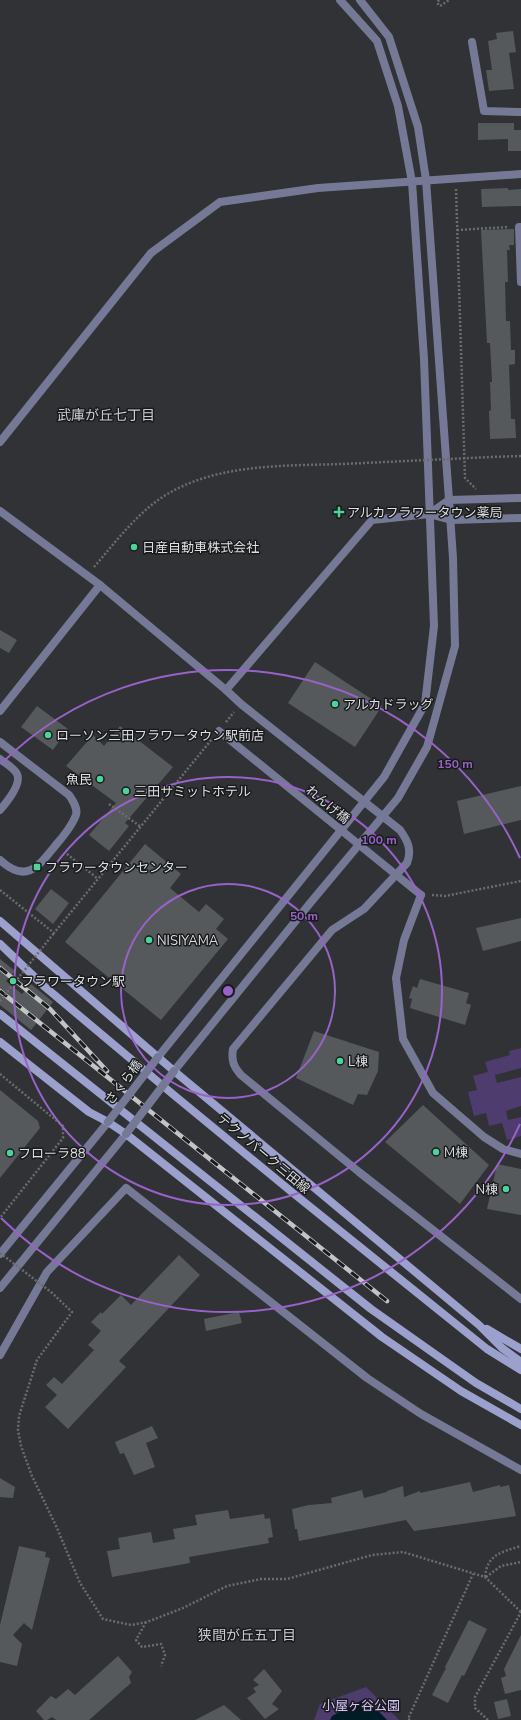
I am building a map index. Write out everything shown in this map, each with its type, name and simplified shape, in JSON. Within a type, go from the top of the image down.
[{"type":"main road","points":[[0,922],[174,1071],[479,1324],[502,1348],[521,1362]]},
{"type":"main road","name":"テクノパーク三田線","points":[[0,944],[45,987],[293,1193],[487,1349],[521,1370]]},
{"type":"main road","points":[[0,1014],[371,1309],[476,1383],[521,1409]]},
{"type":"main road","points":[[0,1042],[89,1112],[126,1134],[382,1337],[495,1416],[521,1430]]},
{"type":"main road","points":[[479,1324],[521,1349]]},
{"type":"main road","points":[[461,1391],[521,1425]]},
{"type":"street","name":"さくら橋","points":[[0,1254],[108,1122],[158,1057],[384,777],[425,704],[434,626],[424,359],[412,182],[398,106],[377,41],[340,0]]},
{"type":"street","points":[[0,1288],[126,1134],[174,1071],[398,798],[427,747],[456,646],[449,500],[426,180],[418,127],[389,37],[360,0]]},
{"type":"street","points":[[472,42],[484,111],[521,112]]},
{"type":"street","points":[[0,442],[151,253],[220,202],[318,188],[521,174]]},
{"type":"street","points":[[520,227],[521,282]]},
{"type":"street","points":[[430,514],[449,500],[521,498]]},
{"type":"street","points":[[0,511],[100,585],[226,690],[240,704],[400,830],[407,840],[410,856],[407,863],[364,909],[332,930],[234,1050],[232,1058],[234,1068],[359,1172],[521,1299]]},
{"type":"street","points":[[226,690],[372,520],[430,514],[450,520],[521,518]]},
{"type":"street","points":[[0,711],[100,585]]},
{"type":"street","name":"れんげ橋","points":[[219,731],[421,895]]},
{"type":"street","points":[[0,742],[70,795],[75,805],[76,815],[64,835],[33,870],[16,871],[0,860]]},
{"type":"street","points":[[0,759],[16,772],[18,777],[12,794],[0,810]]},
{"type":"street","points":[[421,895],[404,940],[396,978],[403,1039],[433,1092],[484,1137],[503,1149],[521,1154]]},
{"type":"street","points":[[0,1355],[47,1272],[126,1188],[367,1378],[421,1414],[521,1470]]},
{"type":"path","points":[[438,0],[437,3],[440,6],[449,0]]},
{"type":"path","points":[[456,178],[465,478],[480,492]]},
{"type":"path","points":[[457,230],[520,227]]},
{"type":"path","points":[[87,575],[129,525],[155,502],[187,484],[226,473],[263,468],[521,456]]},
{"type":"path","points":[[0,1001],[240,704]]},
{"type":"path","points":[[109,804],[140,827]]},
{"type":"path","points":[[67,854],[98,879]]},
{"type":"path","points":[[421,895],[445,896],[521,881]]},
{"type":"path","points":[[0,890],[54,933]]},
{"type":"path","points":[[0,1074],[63,1126],[63,1138],[0,1218]]},
{"type":"path","points":[[0,1254],[51,1292],[72,1312],[37,1360],[19,1416],[18,1430],[21,1446],[32,1476],[57,1528],[80,1583],[103,1619],[131,1625],[147,1622],[183,1608],[227,1586],[261,1579],[287,1579],[372,1555],[403,1552],[485,1577],[521,1612],[475,1697],[475,1708],[488,1720]]},
{"type":"path","points":[[485,1577],[486,1567],[496,1554],[521,1546]]},
{"type":"path","points":[[485,1577],[501,1566],[521,1562]]},
{"type":"path","points":[[410,1720],[408,1718],[473,1574]]},
{"type":"path","points":[[147,1622],[136,1640],[142,1647],[161,1644],[165,1655],[161,1666]]},
{"type":"green space","points":[[521,1048],[521,1068],[495,1075],[497,1083],[521,1077],[521,1106],[506,1111],[508,1120],[521,1117],[521,1136],[507,1140],[502,1123],[489,1126],[486,1113],[474,1116],[468,1092],[477,1090],[473,1076],[488,1072],[485,1062],[510,1055],[509,1051]]},
{"type":"green space","name":"小屋ヶ谷公園","points":[[366,1687],[399,1720],[314,1720],[320,1704]]},
{"type":"water","points":[[366,1698],[387,1720],[330,1720],[332,1716]]},
{"type":"building","points":[[513,31],[516,52],[509,53],[514,89],[489,91],[486,70],[492,70],[488,41],[497,39],[496,33]]},
{"type":"building","points":[[478,123],[514,123],[514,130],[521,130],[521,151],[508,151],[508,139],[478,140]]},
{"type":"building","points":[[508,188],[508,190],[521,189],[521,206],[482,207],[481,189]]},
{"type":"building","points":[[514,229],[514,245],[509,245],[510,250],[507,250],[508,282],[505,282],[506,321],[510,321],[511,350],[515,350],[515,364],[509,365],[511,419],[515,419],[516,438],[490,439],[490,382],[492,382],[490,343],[487,343],[481,230]]},
{"type":"building","points":[[0,630],[17,640],[9,653],[0,648]]},
{"type":"building","name":"アルカドラッグ","points":[[315,662],[382,706],[355,747],[288,703]]},
{"type":"building","name":"ローソン三田フラワータウン駅前店","points":[[37,706],[68,729],[53,750],[21,727]]},
{"type":"building","name":"三田サミットホテル","points":[[120,726],[173,767],[125,823],[129,826],[109,851],[89,835],[116,803],[66,766],[93,735],[104,746]]},
{"type":"building","points":[[521,786],[521,820],[464,834],[457,801]]},
{"type":"building","points":[[145,844],[181,874],[170,888],[199,912],[206,904],[224,919],[216,929],[228,939],[161,1020],[65,942]]},
{"type":"building","points":[[51,889],[69,903],[53,924],[35,909]]},
{"type":"building","points":[[521,918],[521,941],[483,951],[476,928]]},
{"type":"building","name":"フラワータウン駅","points":[[0,959],[15,971],[6,981],[22,994],[31,984],[53,1002],[31,1030],[0,1005]]},
{"type":"building","points":[[420,979],[469,993],[466,1003],[471,1005],[465,1025],[410,1008],[412,999],[409,998],[413,986],[417,988]]},
{"type":"building","name":"L棟","points":[[314,1031],[379,1052],[378,1071],[367,1095],[358,1094],[353,1105],[296,1078]]},
{"type":"building","name":"フローラ88","points":[[0,1090],[38,1121],[40,1128],[0,1178]]},
{"type":"building","name":"M棟","points":[[423,1105],[489,1165],[460,1204],[385,1142]]},
{"type":"building","name":"N棟","points":[[497,1164],[521,1169],[521,1215],[487,1209]]},
{"type":"building","points":[[179,1255],[200,1275],[119,1361],[126,1367],[68,1429],[45,1407],[57,1395],[46,1385],[54,1377],[62,1384],[94,1350],[88,1345],[101,1331],[91,1322],[101,1312],[102,1314],[121,1295],[131,1305]]},
{"type":"building","points":[[239,1312],[242,1323],[206,1331],[204,1319]]},
{"type":"building","points":[[152,1426],[158,1438],[146,1443],[155,1467],[134,1475],[124,1453],[120,1454],[115,1442]]},
{"type":"building","points":[[0,1478],[15,1487],[13,1498],[0,1497]]},
{"type":"building","points":[[470,1482],[473,1492],[500,1485],[500,1487],[509,1485],[516,1516],[414,1531],[406,1520],[299,1541],[297,1529],[295,1529],[292,1509],[309,1505],[332,1503],[331,1498],[362,1490],[364,1498],[403,1486],[404,1497],[420,1491],[420,1493]]},
{"type":"building","points":[[228,1510],[230,1519],[264,1514],[265,1519],[270,1518],[273,1537],[268,1538],[269,1543],[189,1557],[190,1563],[112,1577],[107,1551],[120,1549],[118,1538],[151,1532],[153,1543],[175,1539],[173,1529],[197,1525],[195,1515]]},
{"type":"building","points":[[19,1546],[46,1552],[45,1557],[50,1558],[32,1630],[24,1623],[13,1635],[22,1644],[17,1666],[0,1662],[0,1625]]},
{"type":"building","points":[[469,1620],[487,1629],[464,1676],[462,1675],[448,1703],[432,1695]]},
{"type":"building","points":[[521,1635],[521,1690],[505,1694],[501,1678],[506,1676],[504,1669]]},
{"type":"building","points":[[118,1656],[132,1672],[129,1677],[131,1683],[89,1720],[56,1720],[52,1717],[44,1720],[36,1711],[51,1696],[56,1699],[68,1689],[75,1695]]},
{"type":"building","points":[[264,1669],[282,1691],[272,1704],[279,1709],[265,1719],[247,1698],[256,1692],[253,1688],[259,1685],[253,1680]]},
{"type":"building","points":[[507,1699],[511,1716],[498,1719],[494,1702]]},
{"type":"building","points":[[224,1705],[241,1720],[195,1720]]},
{"type":"railway","points":[[0,968],[50,1009],[107,1071]]},
{"type":"railway","points":[[0,991],[387,1301]]},
{"type":"place","name":"アルカフラワータウン薬局","points":[[339,512]]},
{"type":"place","name":"日産自動車株式会社","points":[[134,547]]},
{"type":"place","name":"アルカドラッグ","points":[[335,704]]},
{"type":"place","name":"ローソン三田フラワータウン駅前店","points":[[48,735]]},
{"type":"place","name":"魚民","points":[[100,779]]},
{"type":"place","name":"三田サミットホテル","points":[[126,791]]},
{"type":"place","name":"フラワータウンセンター","points":[[37,867]]},
{"type":"place","name":"NISIYAMA","points":[[149,940]]},
{"type":"place","name":"フラワータウン駅","points":[[13,981]]},
{"type":"place","name":"L棟","points":[[340,1061]]},
{"type":"place","name":"M棟","points":[[436,1152]]},
{"type":"place","name":"フローラ88","points":[[10,1153]]},
{"type":"place","name":"N棟","points":[[506,1189]]},
{"type":"district","name":"武庫が丘七丁目","points":[[106,415]]},
{"type":"district","name":"狭間が丘五丁目","points":[[247,1635]]}]
